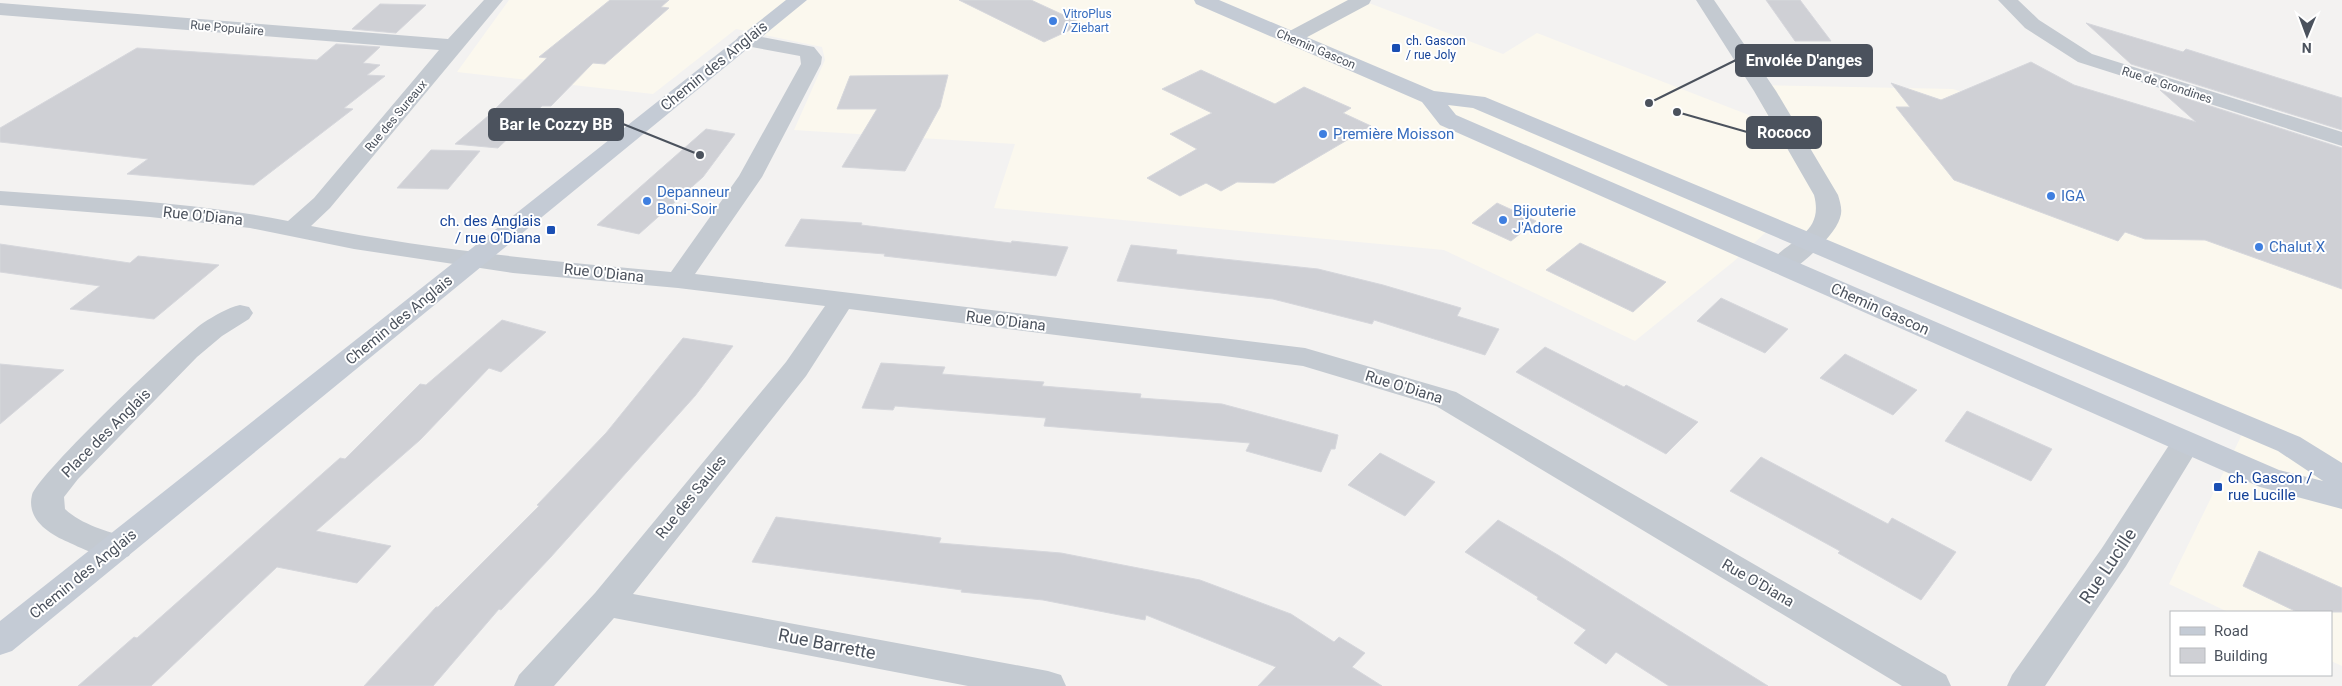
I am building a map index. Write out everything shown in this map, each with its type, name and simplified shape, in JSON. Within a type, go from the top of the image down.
[{"type":"main road","name":"Chemin des Anglais","points":[[0,641],[798,0]]},
{"type":"main road","name":"Chemin Gascon","points":[[1202,0],[1430,97],[1477,102],[2289,444],[2342,478]]},
{"type":"main road","name":"Chemin Gascon","points":[[1430,97],[1448,120],[1780,266],[2271,479],[2342,497]]},
{"type":"street","name":"Rue des Sureaux","points":[[294,228],[334,189],[494,0]]},
{"type":"street","points":[[1291,38],[1362,0]]},
{"type":"street","points":[[1705,0],[1765,91],[1826,195],[1829,213],[1828,220],[1808,242],[1780,266]]},
{"type":"street","name":"Rue de Grondines","points":[[2007,0],[2032,24],[2085,58],[2342,140]]},
{"type":"street","name":"Rue Populaire","points":[[0,9],[454,45]]},
{"type":"street","points":[[678,280],[750,177],[811,64],[812,56],[807,51],[746,40]]},
{"type":"street","name":"Rue O'Diana","points":[[0,198],[196,215],[294,228],[339,240],[474,260],[678,280],[1305,357],[1446,399],[1934,686]]},
{"type":"street","name":"Rue des Saules","points":[[532,686],[607,603],[796,369],[842,301]]},
{"type":"street","name":"Place des Anglais","points":[[117,547],[69,528],[55,520],[48,514],[48,496],[67,471],[187,351],[212,330],[240,313]]},
{"type":"street","name":"Rue Lucille","points":[[2026,686],[2114,557],[2186,443]]},
{"type":"street","name":"Rue Barrette","points":[[607,603],[1048,686]]},
{"type":"shaded area","points":[[509,0],[1361,0],[1503,54],[1537,33],[1772,124],[1751,85],[1953,89],[2342,219],[2342,666],[2332,661],[2332,611],[2226,611],[2169,584],[2248,422],[1775,224],[1733,262],[1635,341],[1444,250],[994,208],[1015,144],[794,130],[825,60],[822,47],[736,29],[653,94],[457,72]]},
{"type":"building","points":[[610,0],[669,0],[661,7],[669,8],[605,64],[593,63],[551,106],[542,106],[498,148],[455,144],[488,116],[547,58],[539,57]]},
{"type":"building","points":[[959,0],[1031,0],[1083,24],[1044,42]]},
{"type":"building","points":[[1766,0],[1800,0],[1831,41],[1795,41]]},
{"type":"building","points":[[380,4],[426,5],[396,33],[352,29]]},
{"type":"building","points":[[2086,23],[2183,52],[2186,49],[2342,98],[2342,130],[2131,64]]},
{"type":"building","points":[[336,44],[380,47],[363,63],[380,65],[367,75],[385,76],[344,108],[353,109],[254,185],[127,174],[148,159],[0,142],[0,128],[137,48],[317,60]]},
{"type":"building","points":[[2031,62],[2074,85],[2196,122],[2160,90],[2342,148],[2342,289],[2205,240],[2145,239],[2125,232],[2118,241],[1954,180],[1896,107],[1910,107],[1891,83],[1941,100]]},
{"type":"building","points":[[1201,70],[1275,104],[1304,87],[1351,108],[1343,113],[1371,126],[1274,183],[1237,182],[1221,191],[1206,183],[1180,196],[1147,178],[1197,149],[1170,134],[1212,113],[1162,89]]},
{"type":"building","points":[[948,75],[940,107],[905,171],[842,167],[877,109],[837,109],[850,76]]},
{"type":"building","points":[[706,129],[735,134],[703,177],[639,234],[597,225]]},
{"type":"building","points":[[431,150],[480,151],[448,189],[397,188]]},
{"type":"building","points":[[1497,203],[1536,221],[1511,241],[1472,223]]},
{"type":"building","points":[[801,219],[862,223],[861,225],[1011,243],[1012,241],[1068,247],[1056,276],[884,256],[885,254],[785,246]]},
{"type":"building","points":[[1580,243],[1666,282],[1633,312],[1546,270]]},
{"type":"building","points":[[0,244],[130,263],[138,256],[219,265],[154,319],[70,309],[100,286],[0,272]]},
{"type":"building","points":[[1131,245],[1177,250],[1176,254],[1318,269],[1383,285],[1461,308],[1457,316],[1499,329],[1485,355],[1374,320],[1372,324],[1273,299],[1117,281]]},
{"type":"building","points":[[1721,298],[1788,329],[1765,353],[1697,321]]},
{"type":"building","points":[[502,320],[546,332],[501,372],[489,368],[420,440],[316,531],[391,546],[357,583],[277,567],[151,686],[78,686],[134,637],[137,638],[340,458],[345,459],[420,384],[426,385]]},
{"type":"building","points":[[683,338],[733,346],[695,396],[550,558],[501,610],[499,609],[433,686],[364,686],[436,607],[539,506],[537,505],[606,433]]},
{"type":"building","points":[[1545,347],[1624,387],[1626,385],[1698,422],[1666,454],[1516,372]]},
{"type":"building","points":[[1845,354],[1917,390],[1893,415],[1820,378]]},
{"type":"building","points":[[881,363],[945,367],[942,374],[1044,382],[1042,386],[1141,394],[1140,398],[1222,404],[1338,435],[1335,449],[1331,449],[1321,472],[1246,451],[1250,443],[1044,426],[1046,418],[895,406],[893,410],[862,408]]},
{"type":"building","points":[[0,364],[64,370],[0,424]]},
{"type":"building","points":[[1967,411],[2052,449],[2031,481],[1945,441]]},
{"type":"building","points":[[1380,453],[1435,482],[1405,516],[1348,485]]},
{"type":"building","points":[[1761,457],[1888,524],[1892,518],[1956,552],[1921,600],[1838,553],[1840,551],[1730,491]]},
{"type":"building","points":[[776,517],[941,538],[939,543],[1061,553],[1200,580],[1291,614],[1334,642],[1339,637],[1365,653],[1352,667],[1382,686],[1258,686],[1276,667],[1146,615],[1145,620],[1043,600],[961,592],[962,590],[752,562]]},
{"type":"building","points":[[1498,520],[1558,555],[1768,686],[1669,686],[1616,652],[1606,664],[1574,643],[1586,630],[1537,599],[1538,597],[1465,552]]},
{"type":"building","points":[[2259,551],[2342,588],[2342,612],[2295,611],[2243,586]]},
{"type":"place","name":"VitroPlus / Ziebart","points":[[1053,21]]},
{"type":"place","name":"ch. Gascon / rue Joly","points":[[1396,48]]},
{"type":"place","name":"Envolée D'anges","points":[[1649,103]]},
{"type":"place","name":"Rococo","points":[[1677,112]]},
{"type":"place","name":"Première Moisson","points":[[1323,134]]},
{"type":"place","name":"Bar le Cozzy BB","points":[[700,155]]},
{"type":"place","name":"IGA","points":[[2051,196]]},
{"type":"place","name":"Depanneur Boni-Soir","points":[[647,201]]},
{"type":"place","name":"Bijouterie J'Adore","points":[[1503,220]]},
{"type":"place","name":"ch. des Anglais / rue O'Diana","points":[[551,230]]},
{"type":"place","name":"Chalut X","points":[[2259,247]]},
{"type":"place","name":"ch. Gascon / rue Lucille","points":[[2218,487]]}]
